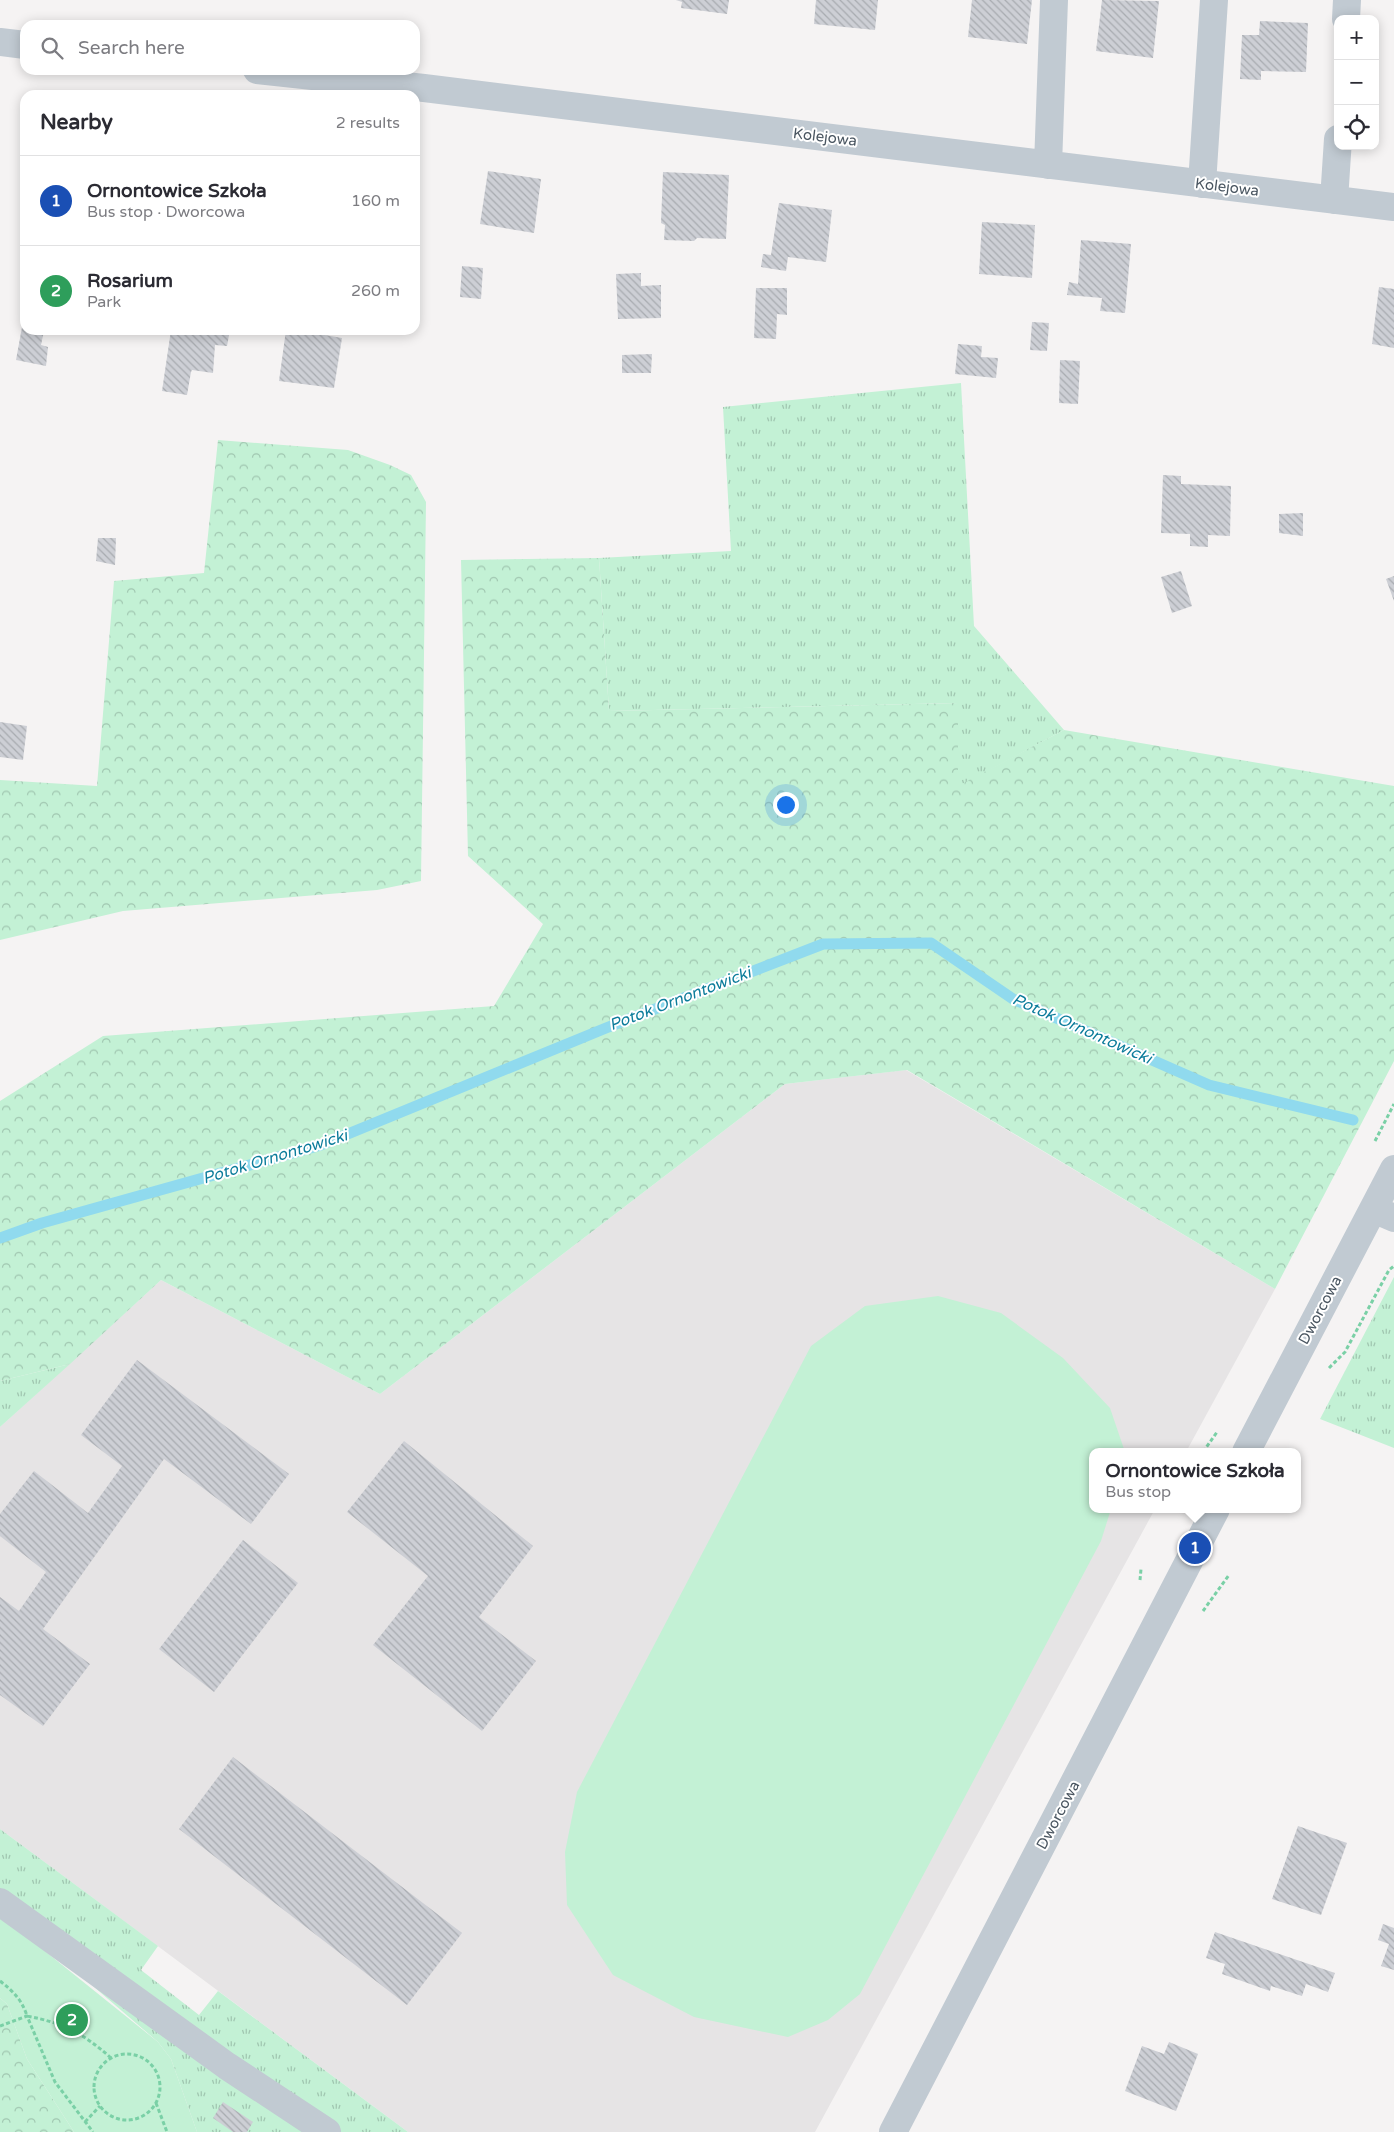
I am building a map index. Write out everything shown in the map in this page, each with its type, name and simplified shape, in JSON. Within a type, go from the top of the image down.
[{"type":"street","points":[[1048,165],[1054,0]]},
{"type":"street","points":[[1202,184],[1214,0]]},
{"type":"street","points":[[1346,15],[1347,0]]},
{"type":"street","points":[[0,42],[20,44]]},
{"type":"street","name":"Kolejowa","points":[[303,75],[424,88],[1394,208]]},
{"type":"street","points":[[1334,200],[1337,150]]},
{"type":"street","name":"Dworcowa","points":[[1248,1448],[1384,1213],[1394,1169]]},
{"type":"street","name":"Dworcowa","points":[[896,2128],[1214,1513]]},
{"type":"street","points":[[0,1902],[227,2066],[327,2132]]},
{"type":"path","points":[[1324,1372],[1345,1352],[1389,1270],[1394,1266]]},
{"type":"path","points":[[0,1981],[12,1990],[23,2004],[55,2082],[93,2132]]},
{"type":"path","points":[[0,2026],[27,2016],[66,2027],[89,2039],[111,2058]]},
{"type":"path","points":[[128,2053],[146,2057],[153,2066],[160,2084],[160,2094],[149,2112],[139,2118],[129,2120],[113,2116],[100,2106],[95,2096],[94,2085],[97,2074],[102,2065],[111,2058],[128,2053]]},
{"type":"path","points":[[156,2103],[168,2132]]},
{"type":"path","points":[[84,2122],[100,2106]]},
{"type":"shaded area","points":[[906,1070],[1275,1289],[1188,1448],[1089,1448],[1089,1513],[1153,1513],[815,2132],[408,2132],[0,1829],[0,1427],[161,1280],[380,1394],[785,1084]]},
{"type":"green space","points":[[961,383],[974,626],[1064,730],[958,787],[957,703],[609,711],[599,558],[731,551],[723,407]]},
{"type":"green space","points":[[218,440],[348,450],[390,465],[411,475],[426,502],[421,881],[377,890],[123,911],[0,940],[0,780],[97,786],[114,581],[204,573]]},
{"type":"green space","points":[[599,558],[609,711],[958,703],[958,786],[1064,730],[1394,786],[1394,1061],[1275,1289],[907,1070],[785,1084],[380,1394],[161,1280],[70,1364],[0,1381],[0,1101],[103,1036],[494,1006],[543,924],[468,856],[461,560]]},
{"type":"green space","points":[[1394,1277],[1394,1448],[1320,1419]]},
{"type":"green space","points":[[938,1296],[1001,1313],[1063,1358],[1110,1408],[1124,1448],[1089,1448],[1089,1513],[1110,1513],[1101,1541],[860,1994],[828,2020],[788,2037],[694,2017],[613,1975],[567,1905],[565,1852],[577,1792],[811,1346],[865,1306]]},
{"type":"green space","points":[[70,1364],[0,1427],[0,1381]]},
{"type":"green space","points":[[0,1829],[158,1946],[141,1970],[199,2015],[218,1991],[408,2132],[197,2132],[171,2059],[158,2042],[0,1906]]},
{"type":"green space","points":[[0,1915],[158,2042],[171,2059],[197,2132],[74,2132],[27,2059],[7,2004],[0,1998]]},
{"type":"green space","points":[[0,1998],[7,2004],[27,2059],[74,2132],[0,2132]]},
{"type":"building","points":[[676,0],[729,0],[727,14],[681,8],[682,2]]},
{"type":"building","points":[[816,0],[878,0],[875,30],[814,24]]},
{"type":"building","points":[[972,0],[1032,0],[1027,44],[968,37]]},
{"type":"building","points":[[1102,0],[1159,1],[1153,58],[1096,51]]},
{"type":"building","points":[[1260,21],[1308,23],[1306,72],[1261,71],[1261,80],[1240,79],[1242,35],[1259,35]]},
{"type":"building","points":[[488,171],[541,179],[534,233],[480,224]]},
{"type":"building","points":[[663,172],[729,175],[726,239],[664,240],[665,225],[661,223]]},
{"type":"building","points":[[779,203],[832,210],[826,262],[788,257],[786,271],[761,267],[763,254],[771,255]]},
{"type":"building","points":[[982,222],[1035,225],[1032,278],[979,274]]},
{"type":"building","points":[[1081,240],[1131,244],[1125,313],[1100,311],[1102,298],[1067,295],[1069,282],[1078,284]]},
{"type":"building","points":[[462,266],[483,268],[481,299],[460,297]]},
{"type":"building","points":[[641,273],[641,286],[661,285],[661,318],[618,319],[616,274]]},
{"type":"building","points":[[1379,287],[1394,289],[1394,348],[1372,344]]},
{"type":"building","points":[[756,288],[787,288],[787,315],[777,314],[776,339],[754,338]]},
{"type":"building","points":[[1032,322],[1049,323],[1047,351],[1030,350]]},
{"type":"building","points":[[21,335],[43,335],[41,345],[48,347],[46,366],[16,360]]},
{"type":"building","points":[[170,335],[229,335],[227,346],[215,345],[213,373],[192,370],[187,395],[162,391]]},
{"type":"building","points":[[285,335],[325,335],[342,338],[334,388],[279,381]]},
{"type":"building","points":[[958,344],[982,346],[981,357],[998,358],[996,378],[955,374]]},
{"type":"building","points":[[652,354],[651,373],[622,373],[622,355]]},
{"type":"building","points":[[1060,360],[1080,361],[1078,404],[1059,403]]},
{"type":"building","points":[[1163,475],[1181,476],[1181,484],[1231,486],[1230,536],[1208,535],[1208,547],[1190,546],[1190,534],[1161,533]]},
{"type":"building","points":[[1303,513],[1303,536],[1279,533],[1279,514]]},
{"type":"building","points":[[98,538],[116,538],[115,565],[96,561]]},
{"type":"building","points":[[1181,571],[1192,606],[1172,613],[1161,577]]},
{"type":"building","points":[[1394,576],[1394,601],[1386,579]]},
{"type":"building","points":[[0,722],[27,726],[23,760],[0,757]]},
{"type":"building","points":[[137,1360],[289,1474],[251,1524],[164,1459],[43,1629],[90,1664],[43,1726],[0,1695],[0,1597],[19,1611],[46,1572],[0,1536],[0,1514],[34,1471],[88,1513],[122,1466],[81,1435]]},
{"type":"building","points":[[404,1441],[533,1546],[479,1617],[536,1661],[482,1731],[373,1645],[428,1576],[347,1512]]},
{"type":"building","points":[[243,1540],[298,1583],[214,1692],[159,1649]]},
{"type":"building","points":[[233,1757],[462,1933],[407,2005],[179,1829]]},
{"type":"building","points":[[1298,1826],[1347,1843],[1321,1915],[1272,1899]]},
{"type":"building","points":[[1383,1924],[1394,1928],[1394,1970],[1381,1966],[1389,1944],[1378,1940]]},
{"type":"building","points":[[1215,1932],[1335,1973],[1328,1992],[1306,1984],[1302,1996],[1271,1986],[1270,1991],[1222,1974],[1225,1964],[1206,1958]]},
{"type":"building","points":[[1169,2042],[1198,2054],[1176,2111],[1125,2091],[1142,2046],[1164,2054]]},
{"type":"building","points":[[223,2102],[253,2122],[247,2132],[233,2132],[213,2118]]},
{"type":"waterway","name":"Potok Ornontowicki","points":[[0,1238],[42,1223],[321,1145],[606,1028],[823,944],[931,943],[1013,999],[1209,1085],[1353,1120]]},
{"type":"place","name":"Ornontowice Szkoła","points":[[1195,1548]]},
{"type":"place","name":"Rosarium","points":[[72,2020]]}]
